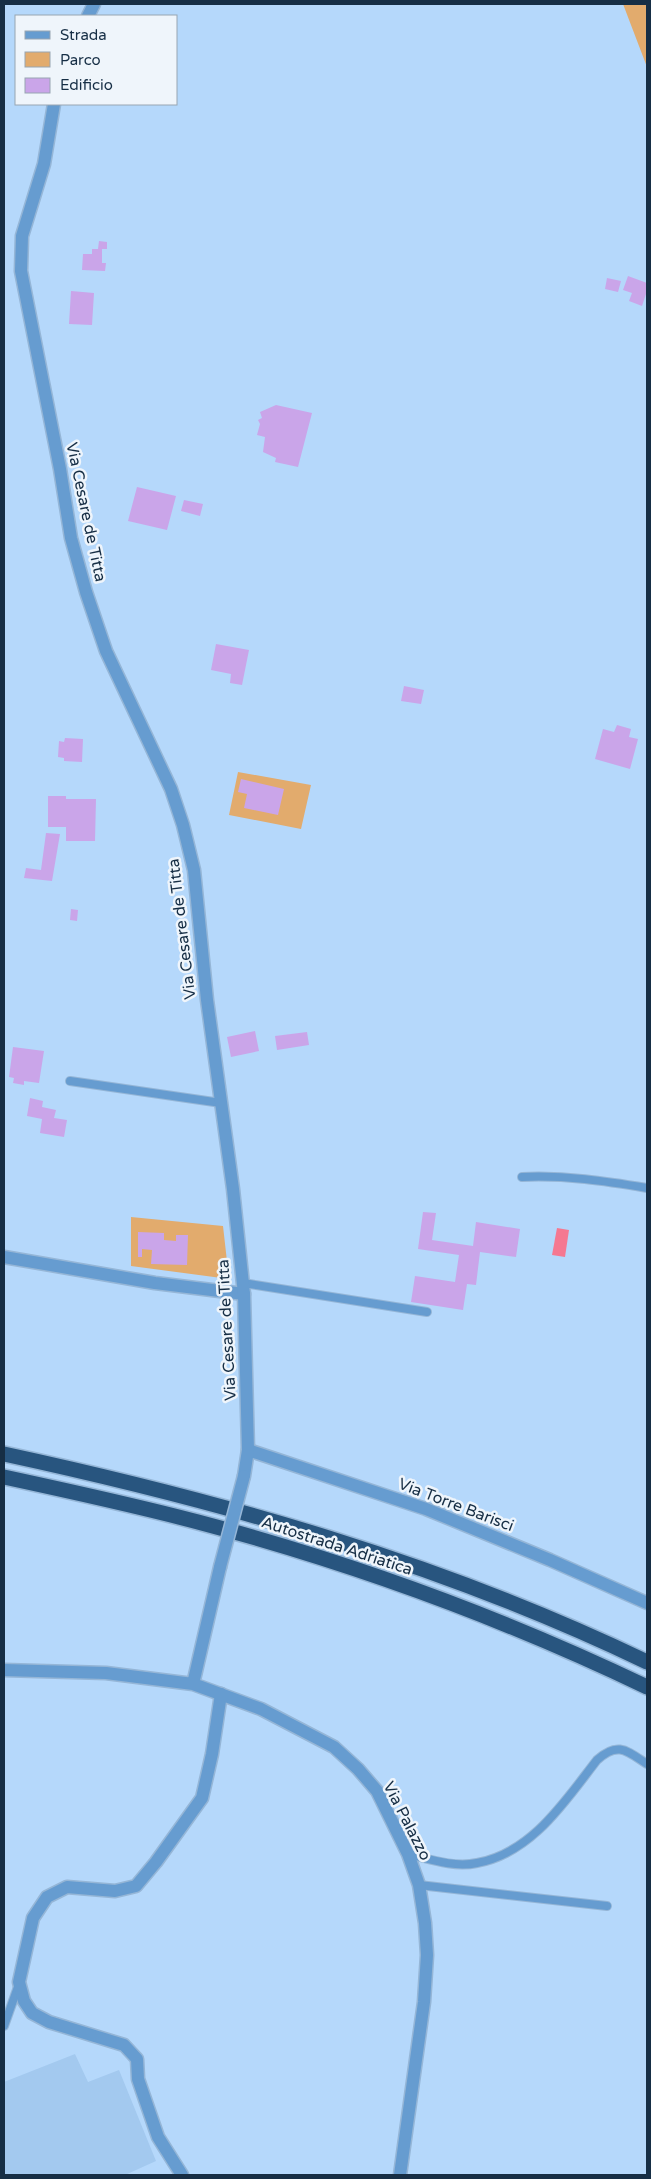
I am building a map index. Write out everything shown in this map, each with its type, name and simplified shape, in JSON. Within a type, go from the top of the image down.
[{"type":"highway","name":"Autostrada Adriatica","points":[[4,1454],[192,1497],[344,1541],[500,1597],[584,1632],[647,1662]]},
{"type":"highway","name":"Autostrada Adriatica","points":[[4,1477],[199,1522],[340,1564],[405,1586],[496,1621],[576,1654],[647,1687]]},
{"type":"street","name":"Via Cesare de Titta","points":[[54,105],[44,164],[22,236],[21,271],[60,469],[71,538],[86,592],[106,651],[171,789],[183,825],[194,870],[207,1000],[233,1189],[244,1289],[248,1450],[244,1476],[220,1567],[193,1684]]},
{"type":"street","points":[[4,1257],[155,1283],[244,1289]]},
{"type":"street","name":"Via Torre Barisci","points":[[248,1450],[426,1509],[550,1560],[647,1603]]},
{"type":"street","name":"Via Palazzo","points":[[4,1670],[106,1673],[193,1684],[261,1708],[334,1747],[358,1769],[377,1792],[408,1854],[419,1885],[426,1922],[424,2002],[400,2175]]},
{"type":"street","points":[[182,2175],[158,2137],[138,2079],[137,2059],[124,2045],[49,2022],[32,2013],[24,2001],[20,1982],[33,1918],[47,1897],[67,1887],[116,1891],[136,1886],[156,1862],[202,1798],[212,1754],[221,1694]]},
{"type":"lane","points":[[70,1080],[221,1103]]},
{"type":"lane","points":[[522,1177],[548,1176],[592,1179],[647,1188]]},
{"type":"lane","points":[[244,1289],[427,1312]]},
{"type":"lane","points":[[408,1854],[446,1863],[475,1864],[498,1857],[523,1843],[552,1818],[597,1760],[606,1752],[615,1748],[625,1750],[647,1764]]},
{"type":"lane","points":[[419,1885],[607,1906]]},
{"type":"lane","points":[[4,2026],[20,1982]]},
{"type":"shaded area","points":[[557,1228],[569,1230],[565,1257],[552,1255]]},
{"type":"shaded area","points":[[75,2054],[88,2082],[119,2070],[156,2161],[125,2175],[4,2175],[4,2082]]},
{"type":"green space","points":[[623,4],[647,4],[647,67]]},
{"type":"green space","points":[[238,772],[311,785],[301,829],[229,815]]},
{"type":"green space","points":[[131,1217],[223,1226],[229,1279],[131,1266]]},
{"type":"building","points":[[99,241],[107,242],[107,249],[102,249],[102,263],[106,263],[105,271],[82,270],[83,254],[92,254],[92,249],[98,249]]},
{"type":"building","points":[[628,276],[647,283],[647,291],[642,306],[629,301],[632,293],[623,290]]},
{"type":"building","points":[[607,278],[621,281],[618,292],[605,289]]},
{"type":"building","points":[[71,291],[94,293],[92,325],[69,324]]},
{"type":"building","points":[[276,405],[312,413],[298,467],[275,462],[276,458],[263,452],[265,437],[257,435],[260,424],[258,420],[262,418],[260,412]]},
{"type":"building","points":[[137,487],[176,496],[167,530],[128,521]]},
{"type":"building","points":[[184,500],[203,504],[200,516],[181,511]]},
{"type":"building","points":[[216,644],[249,650],[242,685],[230,683],[231,674],[211,670]]},
{"type":"building","points":[[404,686],[424,690],[421,704],[401,701]]},
{"type":"building","points":[[617,725],[631,729],[629,737],[638,739],[630,769],[595,759],[603,729],[614,732]]},
{"type":"building","points":[[65,738],[83,739],[82,762],[64,761],[64,758],[58,757],[59,741],[64,742]]},
{"type":"building","points":[[241,779],[284,789],[278,815],[244,808],[247,794],[238,792]]},
{"type":"building","points":[[48,796],[66,796],[66,799],[96,799],[95,841],[66,841],[66,827],[48,827]]},
{"type":"building","points":[[46,833],[60,834],[52,881],[24,878],[26,868],[41,870]]},
{"type":"building","points":[[71,909],[78,910],[77,921],[70,920]]},
{"type":"building","points":[[255,1031],[259,1051],[231,1057],[227,1037]]},
{"type":"building","points":[[307,1032],[309,1045],[277,1050],[275,1036]]},
{"type":"building","points":[[13,1047],[44,1051],[39,1083],[24,1081],[24,1085],[13,1083],[14,1078],[9,1077]]},
{"type":"building","points":[[30,1098],[43,1101],[42,1107],[56,1110],[54,1118],[67,1120],[64,1137],[40,1133],[42,1119],[27,1116]]},
{"type":"building","points":[[423,1212],[436,1213],[432,1240],[473,1246],[476,1222],[520,1229],[516,1257],[480,1252],[476,1285],[467,1284],[463,1310],[411,1302],[415,1276],[455,1282],[459,1255],[418,1249]]},
{"type":"building","points":[[138,1232],[164,1233],[164,1240],[176,1241],[176,1235],[188,1235],[187,1265],[151,1264],[152,1250],[142,1249],[142,1257],[138,1257]]}]
